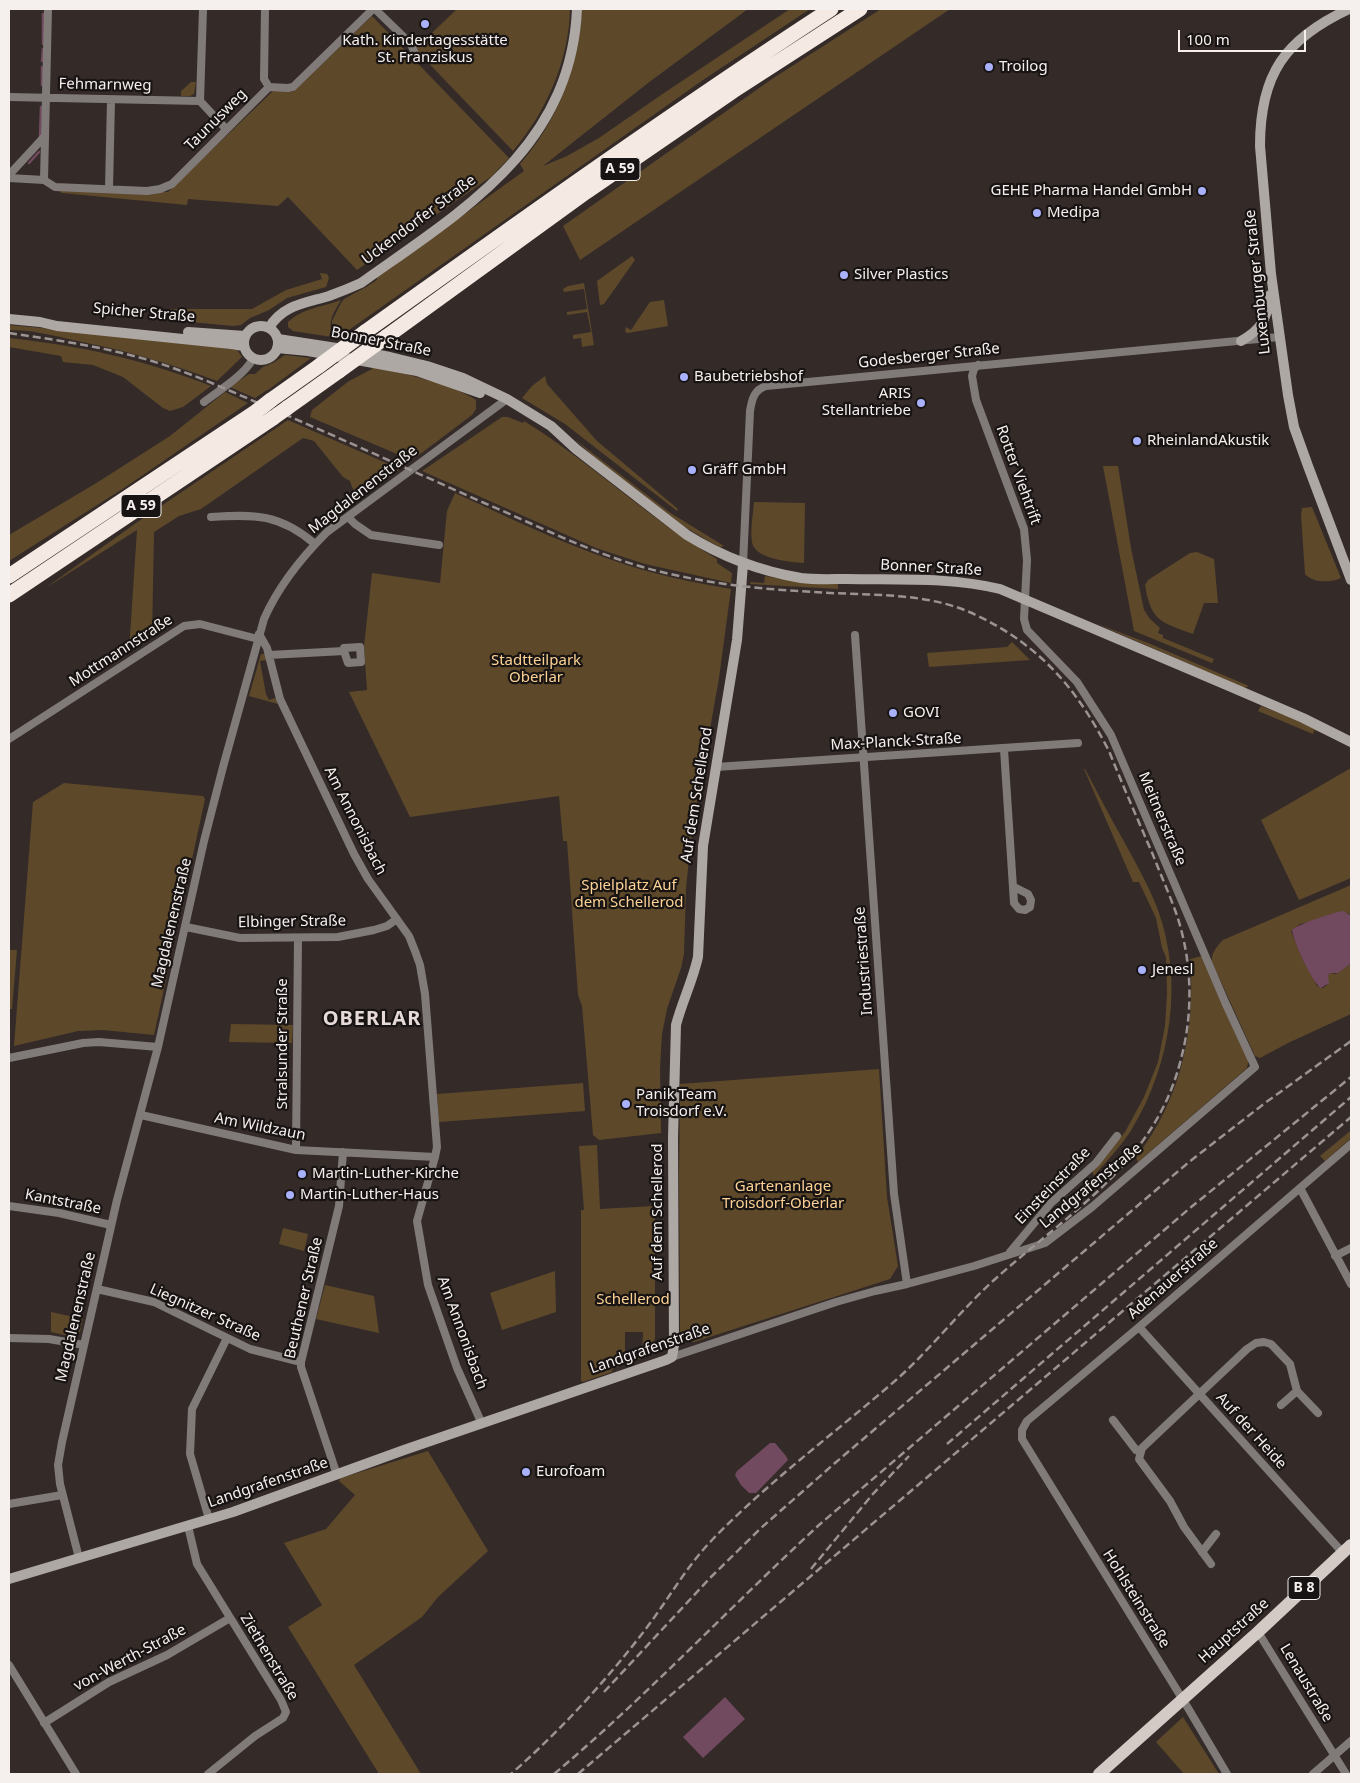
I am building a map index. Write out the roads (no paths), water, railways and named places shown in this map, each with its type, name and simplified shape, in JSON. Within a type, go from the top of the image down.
[{"type":"highway","name":"A 59","points":[[9,576],[257,410],[576,181],[726,78],[831,9]]},
{"type":"highway","name":"A 59","points":[[9,595],[273,418],[586,192],[732,91],[860,9]]},
{"type":"main road","name":"Hauptstraße","points":[[1182,1699],[1258,1632],[1347,1549]]},
{"type":"main road","name":"B 8","points":[[1099,1774],[1182,1699]]},
{"type":"street","points":[[44,180],[48,9]]},
{"type":"street","points":[[203,9],[200,101],[226,129]]},
{"type":"street","name":"Taunusweg","points":[[9,177],[44,180],[54,187],[147,191],[160,190],[172,184],[269,87],[264,79],[265,9]]},
{"type":"street","points":[[269,87],[288,88],[293,86],[374,9],[411,44],[415,54]]},
{"type":"street","name":"Uckendorfer Straße","points":[[269,328],[276,318],[286,310],[301,303],[346,290],[361,282],[459,213],[503,174],[539,130],[556,98],[572,49],[577,9]]},
{"type":"street","name":"Luxemburger Straße","points":[[1349,9],[1325,20],[1296,43],[1279,65],[1266,92],[1260,127],[1260,146],[1271,274],[1286,389],[1294,427],[1351,580]]},
{"type":"street","name":"Fehmarnweg","points":[[9,97],[200,101]]},
{"type":"street","points":[[109,189],[111,100]]},
{"type":"street","points":[[9,177],[45,136]]},
{"type":"street","points":[[1241,341],[1252,335],[1263,322],[1271,294],[1271,274]]},
{"type":"street","name":"Spicher Straße","points":[[9,319],[40,322],[58,321],[232,336],[245,341]]},
{"type":"street","points":[[257,326],[269,328],[274,333],[278,344],[273,356],[266,360],[253,359],[247,354],[245,341],[250,330],[257,326]]},
{"type":"street","name":"Godesberger Straße","points":[[743,564],[750,411],[757,391],[766,386],[1279,337]]},
{"type":"street","name":"Bonner Straße","points":[[278,344],[417,371],[504,401],[551,426],[576,449],[687,535],[743,564],[803,578],[927,580],[970,583],[1000,589],[1303,718],[1351,742]]},
{"type":"street","points":[[204,402],[245,370],[253,359]]},
{"type":"street","name":"Rotter Viehtrift","points":[[978,365],[974,369],[972,376],[976,400],[1024,529],[1027,550],[1026,599]]},
{"type":"street","name":"Magdalenenstraße","points":[[79,1558],[62,1495],[58,1465],[62,1442],[111,1225],[158,1047],[207,832],[258,637],[270,604],[288,578],[327,532],[504,401]]},
{"type":"street","points":[[211,517],[253,516],[276,520],[295,529],[315,544]]},
{"type":"street","points":[[348,517],[371,535],[439,545]]},
{"type":"street","name":"Auf dem Schellerod","points":[[672,1357],[674,1345],[673,1138],[676,1025],[680,1006],[698,957],[703,846],[737,640],[743,564]]},
{"type":"street","name":"Meitnerstraße","points":[[1026,599],[1024,622],[1027,630],[1077,682],[1111,735],[1225,1002],[1255,1067]]},
{"type":"street","name":"Mottmannstraße","points":[[9,739],[184,626],[200,624],[258,637]]},
{"type":"street","name":"Industriestraße","points":[[855,635],[894,1194],[907,1284]]},
{"type":"street","name":"Am Annonisbach","points":[[258,637],[263,639],[269,655],[277,691],[361,868],[409,936],[415,950],[423,981],[437,1147],[417,1219],[428,1285],[457,1368],[482,1424]]},
{"type":"street","points":[[269,655],[344,651]]},
{"type":"street","name":"Max-Planck-Straße","points":[[716,767],[1078,743]]},
{"type":"street","points":[[1004,749],[1014,887]]},
{"type":"street","name":"Elbinger Straße","points":[[186,927],[240,938],[338,937],[387,926],[397,919]]},
{"type":"street","name":"Stralsunder Straße","points":[[296,1150],[298,938]]},
{"type":"street","points":[[9,1058],[83,1043],[99,1042],[158,1047]]},
{"type":"street","name":"Landgrafenstraße","points":[[9,1579],[209,1519],[672,1357],[836,1302],[974,1266],[1045,1243],[1100,1201],[1255,1067]]},
{"type":"street","name":"Am Wildzaun","points":[[141,1115],[296,1150],[435,1157]]},
{"type":"street","name":"Einsteinstraße","points":[[1008,1254],[1051,1204],[1096,1162],[1117,1136]]},
{"type":"street","name":"Adenauerstraße","points":[[1022,1439],[1022,1430],[1027,1421],[1351,1144]]},
{"type":"street","name":"Beuthener Straße","points":[[338,1475],[301,1367],[301,1362],[339,1206],[343,1152]]},
{"type":"street","points":[[1300,1188],[1351,1284]]},
{"type":"street","name":"Kantstraße","points":[[9,1206],[59,1213],[111,1225]]},
{"type":"street","points":[[1335,1256],[1351,1248]]},
{"type":"street","name":"Liegnitzer Straße","points":[[97,1289],[154,1302],[250,1349],[301,1362]]},
{"type":"street","name":"Auf der Heide","points":[[1139,1327],[1200,1395],[1347,1549]]},
{"type":"street","points":[[9,1338],[49,1339],[84,1345]]},
{"type":"street","points":[[209,1519],[190,1454],[192,1409],[227,1338]]},
{"type":"street","points":[[1211,1564],[1184,1527],[1170,1501],[1139,1459],[1142,1448],[1250,1346],[1256,1343],[1264,1342],[1271,1344],[1290,1364],[1297,1391],[1318,1413]]},
{"type":"street","points":[[1281,1406],[1297,1391]]},
{"type":"street","points":[[1113,1420],[1136,1450],[1140,1452]]},
{"type":"street","name":"Hohlsteinstraße","points":[[1022,1439],[1227,1774]]},
{"type":"street","points":[[9,1504],[62,1495]]},
{"type":"street","name":"Ziethenstraße","points":[[188,1526],[197,1564],[281,1700],[286,1712],[283,1718],[255,1736],[208,1774]]},
{"type":"street","points":[[1202,1552],[1216,1534]]},
{"type":"street","name":"von-Werth-Straße","points":[[44,1722],[109,1682],[167,1655],[230,1618]]},
{"type":"street","name":"Lenaustraße","points":[[1258,1632],[1346,1774]]},
{"type":"street","points":[[9,1666],[76,1774]]},
{"type":"street","points":[[1313,1774],[1351,1742]]},
{"type":"waterway","points":[[43,14],[43,44]]},
{"type":"waterway","points":[[42,61],[43,49]]},
{"type":"waterway","points":[[42,67],[42,85]]},
{"type":"waterway","points":[[40,138],[41,107]]},
{"type":"waterway","points":[[29,163],[39,152]]},
{"type":"railway","points":[[9,333],[99,348],[152,361],[181,371],[320,430],[563,538],[625,562],[687,578],[750,587],[917,598],[957,607],[976,615],[999,627],[1038,655],[1055,671],[1084,708],[1109,751],[1175,910],[1181,928],[1188,965],[1189,1003],[1185,1040],[1169,1096],[1151,1128],[1130,1157],[1079,1209],[993,1281],[896,1380],[779,1477],[734,1518],[694,1561],[645,1630],[614,1668],[564,1723],[511,1774]]},
{"type":"railway","points":[[604,1692],[710,1578],[761,1528],[835,1463],[1189,1162],[1265,1103],[1351,1041]]},
{"type":"railway","points":[[554,1774],[655,1683],[819,1525],[1190,1208],[1351,1077]]},
{"type":"railway","points":[[947,1444],[1351,1097]]},
{"type":"railway","points":[[578,1774],[1351,1117]]},
{"type":"railway","points":[[811,1569],[872,1495],[909,1456]]},
{"type":"place","name":"Kath. Kindertagesstätte St. Franziskus","points":[[425,24]]},
{"type":"place","name":"Troilog","points":[[989,67]]},
{"type":"place","name":"GEHE Pharma Handel GmbH","points":[[1202,191]]},
{"type":"place","name":"Medipa","points":[[1037,213]]},
{"type":"place","name":"Silver Plastics","points":[[844,275]]},
{"type":"place","name":"Baubetriebshof","points":[[684,377]]},
{"type":"place","name":"ARIS Stellantriebe","points":[[921,403]]},
{"type":"place","name":"RheinlandAkustik","points":[[1137,441]]},
{"type":"place","name":"Gräff GmbH","points":[[692,470]]},
{"type":"place","name":"GOVI","points":[[893,713]]},
{"type":"place","name":"Jenesl","points":[[1142,970]]},
{"type":"place","name":"Panik Team Troisdorf e.V.","points":[[626,1104]]},
{"type":"place","name":"Martin-Luther-Kirche","points":[[302,1174]]},
{"type":"place","name":"Martin-Luther-Haus","points":[[290,1195]]},
{"type":"place","name":"Eurofoam","points":[[526,1472]]},
{"type":"district","name":"OBERLAR","points":[[372,1019]]},
{"type":"park label","name":"Stadtteilpark Oberlar","points":[[536,670]]},
{"type":"park label","name":"Spielplatz Auf dem Schellerod","points":[[629,894]]},
{"type":"park label","name":"Gartenanlage Troisdorf-Oberlar","points":[[783,1196]]},
{"type":"park label","name":"Schellerod","points":[[633,1300]]}]
